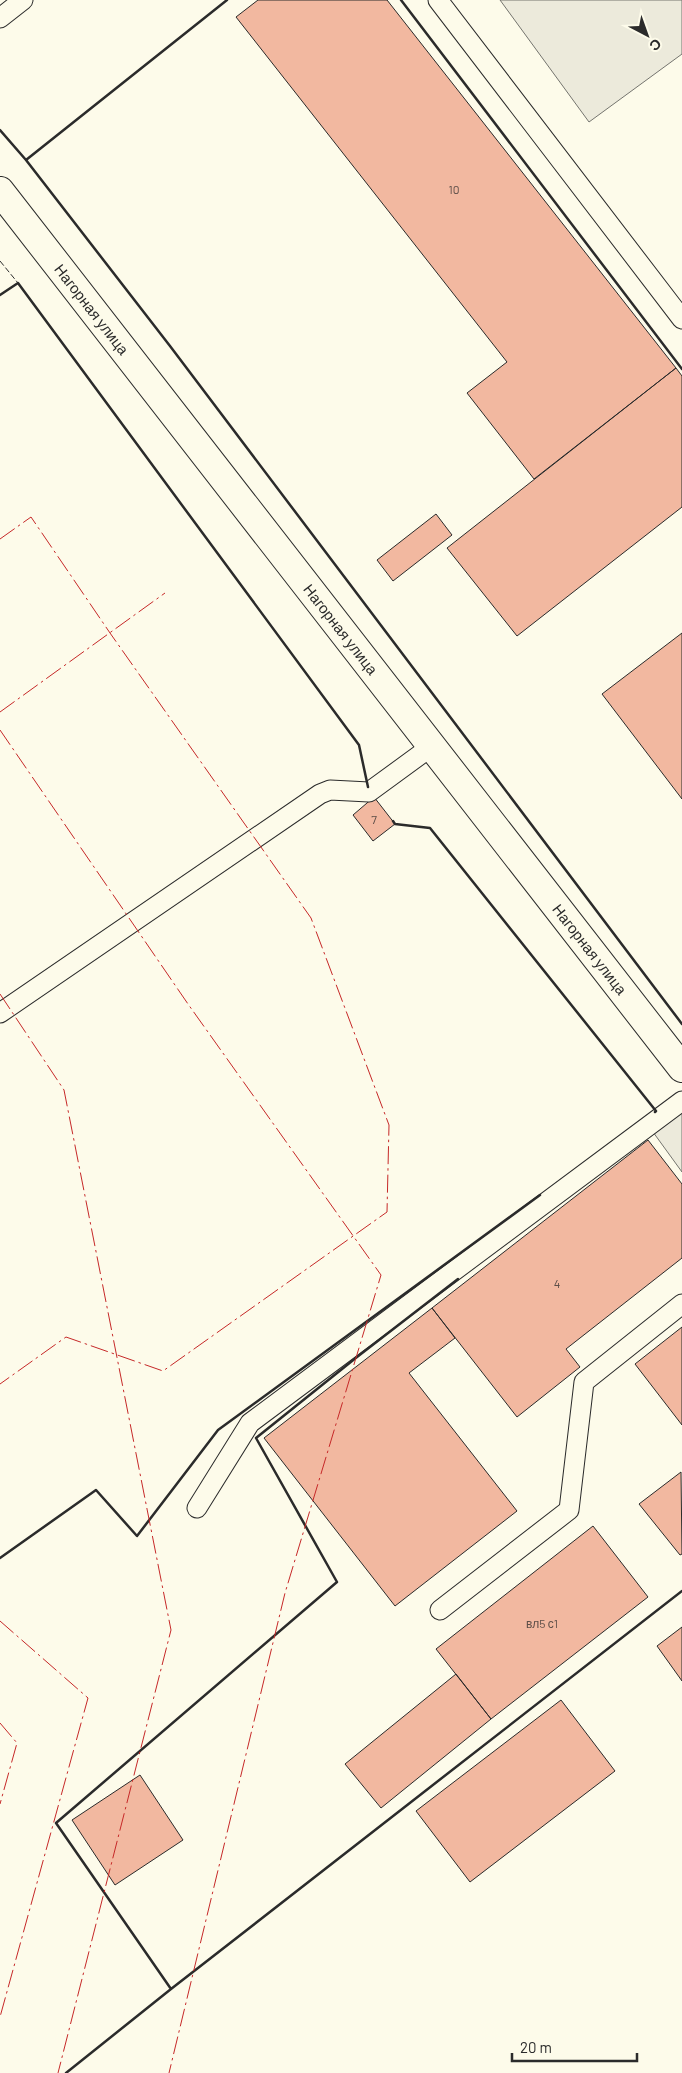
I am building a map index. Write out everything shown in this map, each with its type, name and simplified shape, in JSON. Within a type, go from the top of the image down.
[{"type":"street","name":"Нагорная улица","points":[[0,190],[682,1068]]},
{"type":"lane","points":[[0,18],[23,0]]},
{"type":"lane","points":[[438,0],[682,319]]},
{"type":"lane","points":[[0,1013],[320,794],[330,790],[369,792],[432,746]]},
{"type":"lane","points":[[197,1508],[250,1423],[682,1101]]},
{"type":"lane","points":[[440,1610],[569,1510],[584,1382],[682,1304]]},
{"type":"shaded area","points":[[500,0],[682,0],[682,54],[589,122]]},
{"type":"shaded area","points":[[682,1111],[682,1172],[653,1132]]},
{"type":"building","points":[[258,0],[387,0],[676,368],[534,479],[467,393],[507,362],[236,17]]},
{"type":"building","points":[[676,368],[682,376],[682,507],[517,636],[447,548]]},
{"type":"building","points":[[436,514],[452,535],[393,581],[377,560]]},
{"type":"building","points":[[682,633],[682,799],[602,694]]},
{"type":"building","points":[[374,797],[395,824],[373,841],[353,815]]},
{"type":"building","points":[[648,1140],[682,1184],[682,1258],[566,1349],[580,1367],[517,1417],[432,1308]]},
{"type":"building","points":[[432,1308],[455,1338],[409,1373],[517,1511],[395,1606],[264,1438]]},
{"type":"building","points":[[682,1327],[682,1425],[635,1364]]},
{"type":"building","points":[[681,1472],[682,1554],[680,1555],[639,1504]]},
{"type":"building","points":[[593,1526],[648,1597],[491,1719],[436,1649]]},
{"type":"building","points":[[682,1627],[682,1681],[657,1646]]},
{"type":"building","points":[[456,1674],[491,1719],[381,1808],[345,1764]]},
{"type":"building","points":[[561,1700],[615,1771],[470,1882],[416,1811]]},
{"type":"building","points":[[140,1775],[183,1840],[115,1885],[72,1820]]},
{"type":"fence","points":[[0,261],[18,283]]},
{"type":"wall","points":[[26,160],[227,0]]},
{"type":"wall","points":[[401,0],[682,369]]},
{"type":"wall","points":[[0,130],[26,160],[170,346],[682,1024]]},
{"type":"wall","points":[[0,295],[18,283],[359,745],[368,787]]},
{"type":"wall","points":[[393,821],[395,824],[430,828],[655,1112]]},
{"type":"wall","points":[[0,1558],[96,1490],[137,1536],[218,1430],[540,1195]]},
{"type":"wall","points":[[171,1989],[56,1823],[337,1582],[256,1438],[458,1279]]},
{"type":"wall","points":[[66,2073],[682,1591]]},
{"type":"power","points":[[0,539],[31,517],[110,633],[311,918],[389,1125],[387,1212],[163,1371],[66,1337],[0,1384]]},
{"type":"power","points":[[0,712],[165,593]]},
{"type":"power","points":[[0,730],[188,1004],[381,1275],[285,1593],[169,2073]]},
{"type":"power","points":[[0,994],[64,1090],[171,1630],[58,2073]]},
{"type":"power","points":[[0,1621],[88,1698],[0,2017]]},
{"type":"power","points":[[0,1723],[17,1743],[0,1804]]}]
